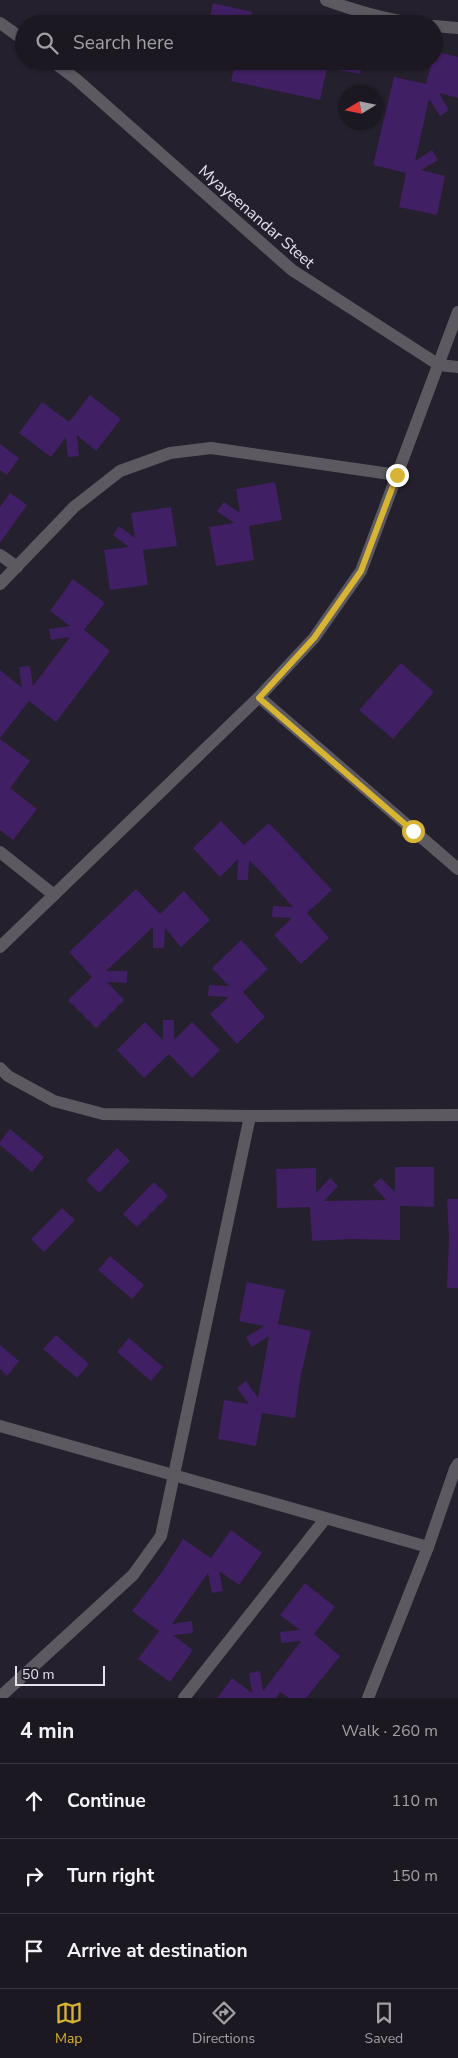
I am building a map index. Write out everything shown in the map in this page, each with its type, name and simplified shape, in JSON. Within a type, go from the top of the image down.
[{"type":"street","points":[[326,0],[374,15]]},
{"type":"street","points":[[0,22],[15,33]]},
{"type":"street","points":[[443,27],[458,28]]},
{"type":"street","name":"Myayeenandar Steet","points":[[64,70],[292,270],[439,365],[458,367]]},
{"type":"street","points":[[0,948],[259,698],[314,638],[361,571],[458,312]]},
{"type":"street","points":[[0,584],[74,507],[120,471],[170,453],[211,448],[397,475]]},
{"type":"street","points":[[0,555],[17,567]]},
{"type":"street","points":[[259,698],[458,869]]},
{"type":"street","points":[[0,852],[54,895]]},
{"type":"street","points":[[0,1068],[8,1076],[54,1101],[103,1114],[250,1116],[458,1115]]},
{"type":"street","points":[[0,1697],[133,1575],[161,1536],[250,1116]]},
{"type":"street","points":[[0,1426],[174,1477],[428,1547]]},
{"type":"street","points":[[368,1698],[428,1547],[454,1469],[458,1464]]},
{"type":"street","points":[[184,1698],[325,1519]]},
{"type":"building","points":[[213,3],[252,12],[251,15],[211,15]]},
{"type":"building","points":[[443,53],[458,57],[458,98],[439,93],[449,110],[440,116],[429,99],[415,161],[432,150],[438,160],[421,170],[445,176],[437,215],[399,207],[406,173],[373,165],[381,130],[383,130],[394,77],[426,84],[430,70],[443,70]]},
{"type":"building","points":[[234,70],[327,70],[320,100],[231,81]]},
{"type":"building","points":[[338,70],[361,70],[360,74]]},
{"type":"building","points":[[90,395],[121,419],[96,451],[77,435],[79,456],[68,457],[66,437],[51,457],[19,433],[42,402],[69,422]]},
{"type":"building","points":[[0,444],[19,458],[7,475],[0,470]]},
{"type":"building","points":[[275,482],[282,520],[249,526],[254,560],[216,566],[209,527],[234,523],[217,511],[224,502],[240,513],[236,489]]},
{"type":"building","points":[[10,493],[27,505],[0,543],[0,507]]},
{"type":"building","points":[[171,507],[177,546],[143,550],[148,585],[110,590],[104,550],[129,547],[113,535],[119,526],[135,538],[131,513]]},
{"type":"building","points":[[73,579],[105,603],[84,630],[110,651],[56,722],[29,701],[0,738],[0,670],[22,688],[19,667],[30,666],[33,686],[70,637],[51,640],[49,629],[70,626],[50,611]]},
{"type":"building","points":[[401,663],[434,692],[393,739],[359,710]]},
{"type":"building","points":[[0,739],[30,761],[10,788],[37,809],[13,840],[0,830]]},
{"type":"building","points":[[221,821],[244,845],[269,823],[332,890],[307,913],[329,938],[301,964],[274,935],[292,918],[272,917],[273,906],[293,907],[267,878],[249,860],[248,880],[237,880],[238,859],[220,877],[193,848]]},
{"type":"building","points":[[136,889],[160,914],[184,891],[210,920],[181,947],[165,928],[164,948],[153,948],[153,927],[106,971],[127,971],[127,983],[107,982],[124,1000],[96,1028],[68,1000],[92,977],[69,952]]},
{"type":"building","points":[[241,940],[268,969],[243,992],[265,1017],[237,1044],[210,1014],[229,997],[208,996],[209,985],[229,986],[212,968]]},
{"type":"building","points":[[163,1020],[174,1020],[174,1040],[192,1022],[220,1050],[192,1078],[169,1054],[144,1078],[117,1050],[145,1022],[163,1040]]},
{"type":"building","points":[[10,1129],[44,1157],[32,1172],[0,1145],[0,1142]]},
{"type":"building","points":[[117,1148],[130,1161],[99,1193],[86,1180]]},
{"type":"building","points":[[395,1167],[434,1167],[434,1207],[400,1206],[400,1240],[351,1239],[312,1241],[310,1207],[277,1208],[276,1169],[316,1168],[316,1193],[330,1178],[338,1186],[324,1201],[386,1200],[373,1185],[381,1178],[395,1192]]},
{"type":"building","points":[[154,1182],[168,1196],[137,1227],[123,1214]]},
{"type":"building","points":[[447,1199],[458,1199],[458,1288],[447,1288],[449,1238]]},
{"type":"building","points":[[62,1208],[75,1220],[44,1252],[31,1239]]},
{"type":"building","points":[[110,1256],[144,1285],[132,1299],[98,1270]]},
{"type":"building","points":[[247,1282],[285,1290],[278,1324],[311,1331],[300,1379],[295,1418],[262,1413],[256,1446],[218,1439],[224,1400],[249,1404],[237,1388],[246,1381],[258,1398],[269,1336],[252,1347],[246,1337],[264,1326],[239,1321]]},
{"type":"building","points":[[56,1335],[89,1364],[77,1378],[43,1349]]},
{"type":"building","points":[[129,1338],[163,1367],[151,1381],[117,1352]]},
{"type":"building","points":[[0,1345],[19,1361],[7,1376],[0,1369]]},
{"type":"building","points":[[231,1530],[262,1553],[239,1585],[219,1571],[223,1591],[212,1593],[208,1573],[172,1624],[192,1621],[193,1633],[173,1635],[193,1650],[170,1682],[138,1659],[159,1631],[132,1611],[162,1572],[183,1539],[211,1558]]},
{"type":"building","points":[[305,1583],[335,1607],[314,1634],[340,1656],[306,1698],[289,1698],[280,1692],[276,1698],[217,1698],[232,1678],[252,1693],[249,1673],[260,1671],[263,1691],[301,1641],[281,1643],[280,1632],[300,1630],[280,1615]]},
{"type":"route","points":[[397,475],[361,571],[314,638],[259,698],[413,831]]}]
